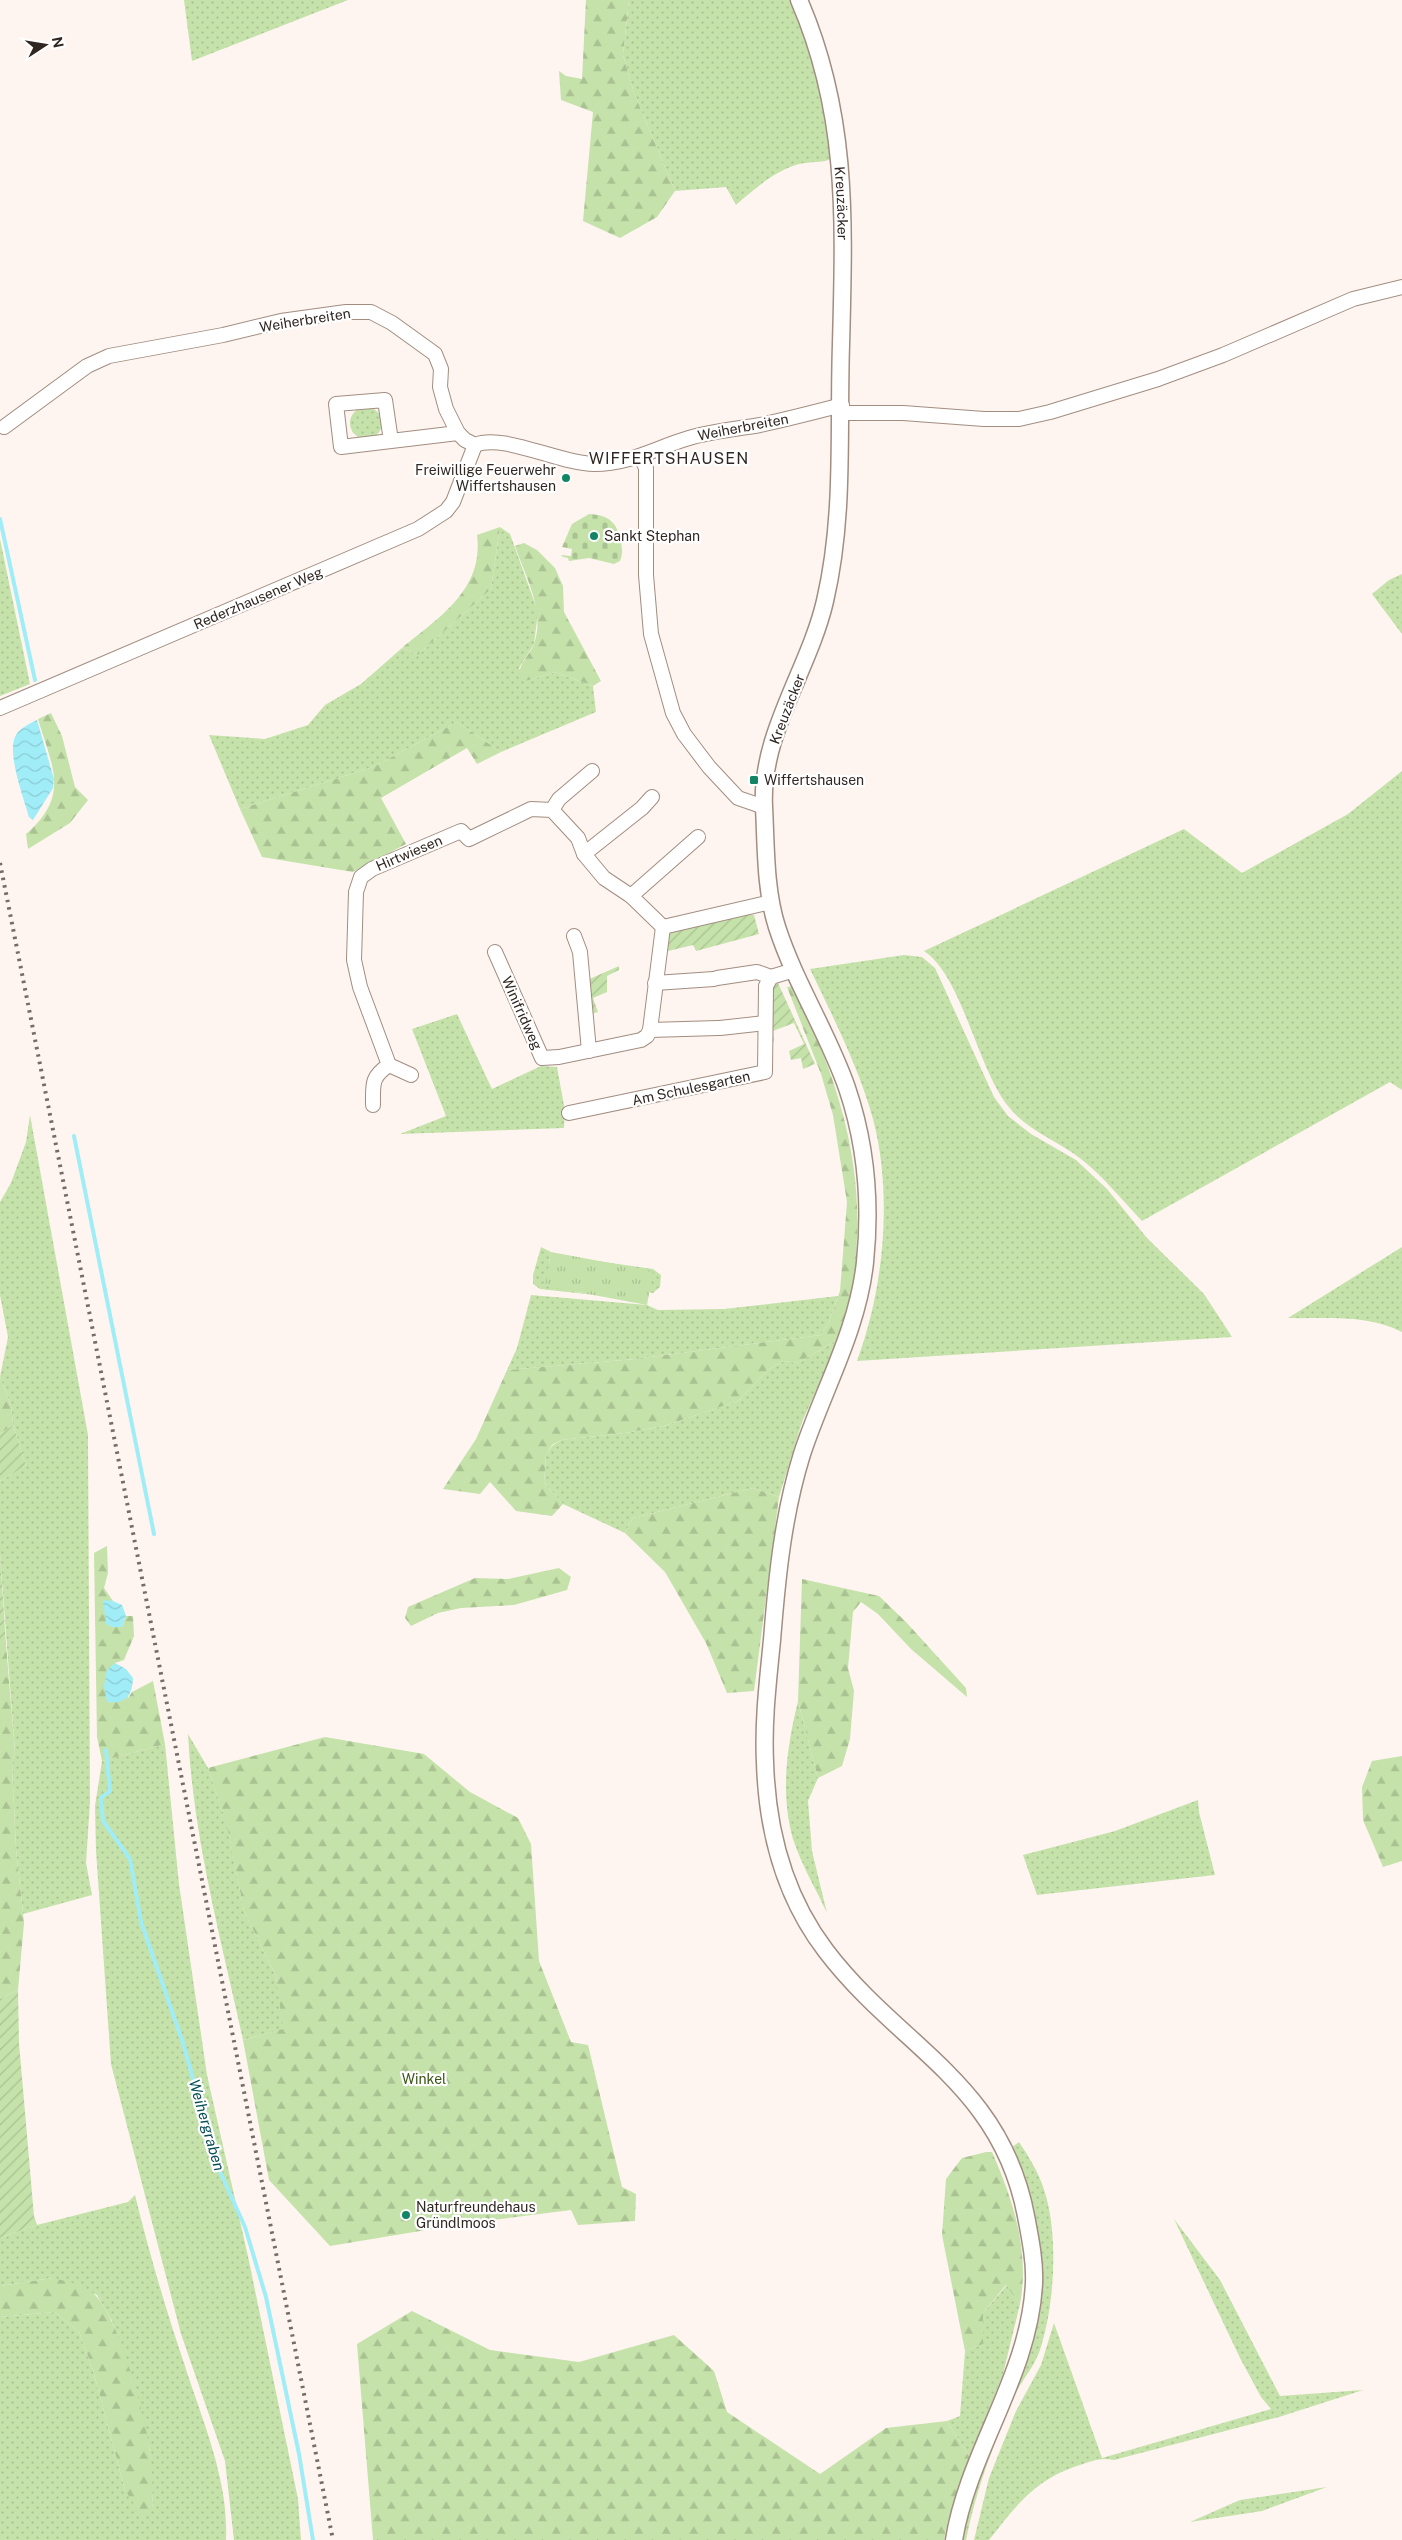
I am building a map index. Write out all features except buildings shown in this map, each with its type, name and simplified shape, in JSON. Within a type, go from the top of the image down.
[{"type":"street","name":"Kreuzäcker","points":[[799,0],[824,67],[837,128],[844,273],[838,519],[826,597],[814,640],[775,732],[763,785],[764,807],[771,902],[776,923],[794,970],[846,1085],[863,1149],[867,1222],[864,1266],[851,1326],[802,1456],[782,1536],[765,1715],[764,1761],[769,1815],[778,1857],[793,1898],[825,1950],[866,1995],[966,2091],[997,2135],[1021,2193],[1034,2278],[1030,2318],[992,2428],[969,2484],[954,2540]]},
{"type":"street","points":[[842,409],[984,419],[1019,419],[1050,412],[1158,379],[1223,354],[1353,299],[1402,287]]},
{"type":"street","name":"Weiherbreiten","points":[[4,427],[88,366],[109,356],[222,335],[281,321],[346,312],[370,312],[392,323],[435,354],[441,369],[440,387],[446,409],[458,433],[465,440],[475,445],[484,441],[498,443],[582,464],[597,464],[641,457],[688,438],[842,409]]},
{"type":"street","points":[[390,441],[385,400],[336,404],[341,447],[458,433]]},
{"type":"street","name":"Rederzhausener Weg","points":[[0,708],[418,529],[446,511],[453,502],[475,445]]},
{"type":"street","points":[[641,457],[646,468],[646,575],[651,634],[673,713],[684,734],[708,767],[738,798],[764,807]]},
{"type":"street","points":[[592,771],[559,799],[552,810],[578,838],[584,854],[604,878],[631,896],[663,927]]},
{"type":"street","points":[[584,854],[642,808],[652,797]]},
{"type":"street","name":"Hirtwiesen","points":[[389,1065],[360,988],[354,960],[356,892],[361,877],[372,869],[461,831],[469,839],[531,809],[552,810]]},
{"type":"street","points":[[631,896],[698,837]]},
{"type":"street","points":[[663,927],[771,902]]},
{"type":"street","points":[[663,927],[650,1030],[719,1028],[765,1023]]},
{"type":"street","points":[[574,936],[580,952],[589,1051]]},
{"type":"street","name":"Winifridweg","points":[[495,952],[542,1058],[589,1051],[641,1040],[647,1036],[650,1030]]},
{"type":"street","points":[[655,983],[757,972],[771,977],[794,970]]},
{"type":"street","name":"Am Schulesgarten","points":[[569,1113],[765,1072],[765,992],[771,977]]},
{"type":"street","points":[[373,1105],[372,1084],[377,1073],[389,1065],[411,1075]]},
{"type":"green space","points":[[184,0],[348,0],[192,61]]},
{"type":"green space","points":[[586,0],[629,0],[623,55],[634,93],[675,191],[657,217],[620,238],[583,221],[593,112],[561,100],[559,71],[566,76],[582,79]]},
{"type":"green space","points":[[629,0],[794,0],[819,70],[834,157],[826,161],[790,167],[758,186],[736,205],[726,187],[675,191],[634,93],[623,55]]},
{"type":"green space","points":[[366,407],[378,411],[382,423],[378,435],[366,439],[354,435],[350,423],[354,411]]},
{"type":"green space","points":[[589,514],[607,518],[617,529],[621,542],[622,554],[620,561],[614,564],[589,558],[569,561],[568,558],[561,555],[571,556],[572,549],[562,547],[572,524]]},
{"type":"green space","points":[[500,527],[510,534],[538,612],[534,644],[519,668],[526,681],[555,672],[593,686],[596,712],[501,752],[457,722],[373,767],[240,809],[209,735],[265,739],[308,725],[325,705],[361,684],[402,648],[418,655],[491,589]]},
{"type":"green space","points":[[500,527],[491,589],[418,655],[402,648],[444,613],[466,587],[473,572],[477,554],[477,535]]},
{"type":"green space","points":[[0,539],[30,684],[0,696]]},
{"type":"green space","points":[[524,543],[537,550],[555,568],[563,586],[564,612],[601,681],[593,686],[555,672],[526,681],[519,676],[522,663],[534,644],[538,619],[533,594],[515,546]]},
{"type":"green space","points":[[1402,574],[1402,634],[1372,594],[1389,580]]},
{"type":"green space","points":[[51,713],[62,736],[75,787],[88,800],[70,823],[28,849],[26,834],[40,820],[49,806],[53,793],[52,766],[38,719]]},
{"type":"green space","points":[[457,722],[501,752],[477,764],[467,748],[381,798],[406,844],[353,872],[262,857],[240,809],[373,767]]},
{"type":"green space","points":[[1402,771],[1402,1090],[1390,1082],[1142,1221],[1089,1166],[1072,1152],[1033,1129],[1008,1106],[987,1069],[949,980],[937,963],[924,951],[1184,829],[1242,873],[1348,814]]},
{"type":"green space","points":[[746,914],[754,915],[759,934],[696,951],[693,945],[664,952],[669,934],[681,928]]},
{"type":"green space","points":[[904,955],[922,957],[935,968],[994,1097],[1008,1116],[1031,1134],[1076,1160],[1107,1189],[1147,1238],[1204,1294],[1232,1337],[857,1361],[874,1303],[879,1272],[883,1241],[883,1179],[879,1148],[867,1100],[845,1043],[810,969]]},
{"type":"green space","points":[[619,966],[619,970],[607,976],[607,992],[593,998],[598,1012],[587,1015],[585,981]]},
{"type":"green space","points":[[778,983],[815,1064],[803,1069],[801,1058],[791,1060],[789,1051],[804,1044],[794,1023],[773,1031],[774,1042],[768,1040],[771,987]]},
{"type":"green space","points":[[794,986],[832,1078],[849,1139],[854,1171],[857,1204],[856,1271],[840,1338],[798,1363],[784,1361],[769,1369],[738,1401],[664,1426],[625,1433],[561,1440],[552,1445],[546,1455],[544,1483],[563,1504],[552,1516],[516,1511],[490,1482],[480,1494],[443,1489],[476,1439],[507,1370],[635,1359],[821,1335],[829,1322],[840,1291],[847,1202],[833,1115],[821,1074],[787,987]]},
{"type":"green space","points":[[457,1014],[492,1089],[541,1066],[557,1067],[565,1111],[564,1128],[400,1134],[446,1116],[412,1029]]},
{"type":"green space","points":[[30,1115],[88,1435],[90,1802],[86,1863],[92,1895],[23,1914],[16,1849],[12,1764],[15,1752],[0,1554],[0,1481],[26,1466],[13,1425],[11,1406],[0,1377],[8,1337],[0,1295],[0,1202],[11,1183],[26,1142]]},
{"type":"green space","points":[[541,1247],[551,1252],[549,1263],[576,1292],[595,1295],[540,1289],[533,1284],[533,1275]]},
{"type":"green space","points":[[1402,1247],[1402,1332],[1389,1326],[1361,1320],[1288,1318]]},
{"type":"green space","points":[[551,1252],[653,1271],[647,1305],[545,1286]]},
{"type":"green space","points":[[597,1261],[653,1269],[661,1275],[660,1287],[653,1293],[647,1292],[591,1263]]},
{"type":"green space","points":[[531,1295],[647,1305],[658,1310],[724,1309],[838,1296],[829,1322],[821,1335],[635,1359],[507,1370],[517,1348]]},
{"type":"green space","points":[[840,1338],[802,1422],[779,1497],[753,1488],[633,1518],[625,1533],[563,1504],[544,1483],[546,1455],[552,1446],[561,1440],[625,1433],[664,1426],[738,1401],[769,1369],[784,1361],[798,1363]]},
{"type":"green space","points":[[0,1377],[11,1406],[13,1425],[0,1434]]},
{"type":"green space","points":[[13,1425],[26,1466],[0,1481],[0,1434]]},
{"type":"green space","points":[[753,1488],[779,1497],[754,1691],[727,1693],[706,1643],[665,1572],[625,1533],[633,1518]]},
{"type":"green space","points":[[107,1546],[108,1573],[104,1588],[113,1601],[103,1601],[122,1627],[126,1616],[133,1616],[134,1636],[124,1660],[115,1663],[128,1698],[132,1692],[153,1681],[165,1744],[102,1761],[97,1737],[94,1553]]},
{"type":"green space","points":[[0,1554],[6,1644],[0,1644]]},
{"type":"green space","points":[[559,1568],[571,1577],[567,1590],[514,1605],[461,1608],[438,1613],[411,1626],[405,1618],[408,1607],[475,1578],[508,1579]]},
{"type":"green space","points":[[802,1579],[879,1596],[906,1622],[966,1688],[967,1697],[911,1649],[878,1614],[861,1602],[853,1612],[848,1668],[854,1691],[850,1739],[842,1766],[818,1778],[798,1701]]},
{"type":"green space","points":[[0,1644],[6,1644],[15,1752],[12,1764],[16,1849],[24,1923],[18,1990],[0,1999]]},
{"type":"green space","points":[[798,1701],[818,1778],[808,1801],[812,1851],[827,1913],[800,1858],[789,1822],[786,1770]]},
{"type":"green space","points":[[188,1734],[208,1768],[227,1824],[244,1911],[276,1976],[284,2029],[243,2040],[209,1888],[196,1811]]},
{"type":"green space","name":"Winkel","points":[[325,1737],[424,1754],[470,1792],[518,1818],[531,1844],[539,1961],[571,2042],[588,2045],[622,2187],[636,2194],[635,2221],[578,2225],[571,2210],[462,2224],[330,2246],[269,2180],[243,2040],[283,2029],[276,1976],[244,1911],[227,1825],[208,1768]]},
{"type":"green space","points":[[165,1744],[179,1884],[207,2075],[249,2261],[298,2499],[301,2540],[234,2540],[225,2461],[181,2334],[111,2064],[96,1851],[95,1806],[102,1761]]},
{"type":"green space","points":[[1402,1756],[1402,1861],[1383,1867],[1363,1820],[1362,1787],[1372,1761]]},
{"type":"green space","points":[[1198,1800],[1199,1812],[1215,1875],[1037,1895],[1023,1855],[1115,1831]]},
{"type":"green space","points":[[18,1990],[19,2043],[34,2216],[37,2225],[0,2238],[0,1999]]},
{"type":"green space","points":[[1019,2142],[1039,2177],[1045,2192],[1050,2217],[1053,2236],[1053,2275],[1049,2315],[1038,2356],[1016,2393],[987,2465],[966,2540],[961,2540],[969,2506],[1018,2377],[1034,2220],[1022,2171],[1012,2147]]},
{"type":"green space","points":[[992,2152],[1013,2207],[1021,2245],[1023,2284],[1020,2304],[1006,2285],[983,2313],[983,2344],[965,2351],[942,2235],[946,2179],[962,2158]]},
{"type":"green space","points":[[135,2195],[164,2300],[213,2450],[223,2495],[226,2540],[0,2540],[0,2317],[55,2312],[79,2332],[93,2370],[125,2490],[153,2509],[150,2451],[139,2406],[112,2321],[97,2295],[52,2278],[0,2286],[0,2238],[37,2225],[128,2202]]},
{"type":"green space","points":[[1174,2219],[1220,2280],[1280,2396],[1363,2390],[1279,2417],[1114,2460],[1101,2459],[1093,2461],[1064,2471],[1028,2495],[989,2540],[974,2540],[989,2478],[1016,2411],[1041,2365],[1054,2323],[1102,2458],[1271,2409],[1261,2397],[1240,2358]]},
{"type":"green space","points":[[52,2278],[88,2289],[97,2297],[114,2327],[122,2348],[137,2394],[151,2459],[153,2509],[141,2515],[125,2490],[93,2370],[79,2332],[55,2312],[0,2317],[0,2286]]},
{"type":"green space","points":[[1007,2285],[1020,2304],[1003,2374],[970,2458],[947,2421],[960,2416],[965,2351],[983,2344],[983,2313]]},
{"type":"green space","points":[[412,2311],[490,2350],[579,2362],[674,2335],[714,2371],[727,2412],[820,2474],[886,2428],[947,2421],[970,2458],[948,2521],[944,2540],[373,2540],[357,2344]]},
{"type":"green space","points":[[1327,2487],[1262,2511],[1190,2522],[1240,2500]]},
{"type":"water","points":[[37,720],[54,779],[53,788],[33,820],[29,817],[17,777],[13,745],[19,731]]},
{"type":"water","points":[[103,1600],[113,1601],[122,1605],[126,1616],[122,1627],[112,1627],[106,1624]]},
{"type":"water","points":[[115,1663],[126,1669],[133,1678],[131,1690],[127,1698],[119,1702],[107,1702],[104,1686],[107,1670]]},
{"type":"waterway","points":[[0,519],[35,680]]},
{"type":"waterway","points":[[74,1136],[154,1534]]},
{"type":"waterway","name":"Weihergraben","points":[[106,1750],[110,1791],[101,1798],[103,1821],[130,1859],[141,1922],[183,2043],[217,2165],[245,2227],[266,2297],[299,2454],[313,2540]]},
{"type":"railway","points":[[0,863],[333,2540]]},
{"type":"place","name":"Freiwillige Feuerwehr Wiffertshausen","points":[[566,478]]},
{"type":"place","name":"Sankt Stephan","points":[[594,536]]},
{"type":"place","name":"Wiffertshausen","points":[[754,780]]},
{"type":"place","name":"Naturfreundehaus Gründlmoos","points":[[406,2215]]},
{"type":"district","name":"WIFFERTSHAUSEN","points":[[669,458]]}]
